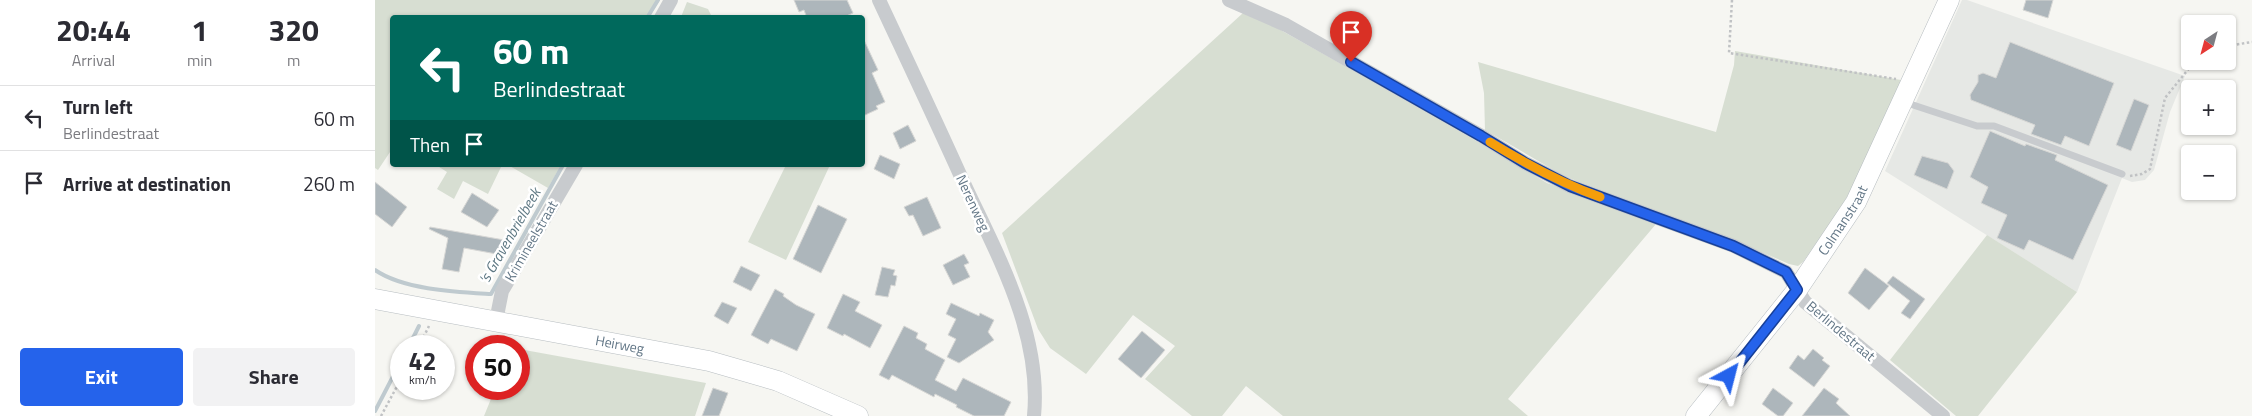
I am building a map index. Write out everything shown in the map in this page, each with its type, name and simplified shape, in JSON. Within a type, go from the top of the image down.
[{"type":"main road","name":"Colmanstraat","points":[[1696,416],[1797,290],[1856,202],[1908,93],[1949,0]]},
{"type":"main road","name":"Heirweg","points":[[375,299],[709,361],[778,381],[858,416]]},
{"type":"street","points":[[663,15],[671,0]]},
{"type":"street","name":"Nerenweg","points":[[879,0],[1004,271],[1022,318],[1033,361],[1034,416]]},
{"type":"street","name":"Berlindestraat","points":[[1229,0],[1286,25],[1525,163],[1570,186],[1733,246],[1786,272],[1805,302],[1943,416]]},
{"type":"street","name":"Krimineelstraat","points":[[496,322],[502,291],[575,167]]},
{"type":"lane","points":[[1908,93],[1977,126],[1994,126],[2122,174]]},
{"type":"path","points":[[1732,0],[1729,52],[1897,80],[1908,93]]},
{"type":"path","points":[[2236,45],[2252,42]]},
{"type":"path","points":[[2122,174],[2128,176],[2142,174],[2149,170],[2165,98],[2188,70]]},
{"type":"path","points":[[425,335],[429,328],[433,310]]},
{"type":"path","points":[[381,416],[390,399]]},
{"type":"shaded area","points":[[375,0],[660,0],[650,15],[390,15],[390,152],[378,170],[375,168]]},
{"type":"shaded area","points":[[1962,0],[1967,0],[2185,76],[2183,80],[2181,80],[2181,86],[2170,112],[2154,170],[2145,180],[2132,182],[2122,178],[2077,292],[1885,171]]},
{"type":"shaded area","points":[[687,2],[708,9],[711,15],[682,15]]},
{"type":"shaded area","points":[[1243,13],[1277,28],[1320,52],[1547,183],[1656,224],[1508,399],[1528,416],[1283,416],[1246,386],[1222,416],[1192,416],[1145,379],[1175,346],[1133,315],[1086,374],[1050,348],[1038,329],[1002,233]]},
{"type":"shaded area","points":[[1735,51],[1901,80],[1859,176],[1840,209],[1803,262],[1798,266],[1587,186],[1559,173],[1485,130],[1484,93],[1478,62],[1716,132],[1734,65]]},
{"type":"shaded area","points":[[439,167],[501,167],[488,194],[463,181],[454,199],[437,189],[447,172]]},
{"type":"shaded area","points":[[511,167],[560,167],[548,188]]},
{"type":"shaded area","points":[[785,167],[829,167],[786,260],[748,242]]},
{"type":"shaded area","points":[[1987,235],[2077,292],[1978,416],[1956,416],[1890,360]]},
{"type":"shaded area","points":[[530,351],[706,383],[695,416],[484,416],[491,400],[530,400]]},
{"type":"building","points":[[794,0],[847,0],[853,13],[849,15],[806,15],[804,10],[799,12]]},
{"type":"building","points":[[2026,0],[2053,0],[2048,18],[2023,10]]},
{"type":"building","points":[[865,42],[878,70],[872,73],[885,102],[876,106],[878,109],[865,115]]},
{"type":"building","points":[[2010,42],[2114,83],[2089,146],[2065,136],[2061,145],[2031,134],[2035,125],[1971,100],[1970,95],[1978,82],[1978,75],[1983,73],[1996,78]]},
{"type":"building","points":[[2134,99],[2149,105],[2131,151],[2116,145]]},
{"type":"building","points":[[908,125],[916,141],[900,149],[893,133]]},
{"type":"building","points":[[1990,131],[2025,146],[2026,144],[2057,155],[2055,160],[2108,185],[2073,260],[2029,240],[2024,250],[1997,238],[2007,215],[1981,203],[1988,187],[1970,177]]},
{"type":"building","points":[[880,155],[900,164],[894,179],[874,169]]},
{"type":"building","points":[[1922,156],[1948,163],[1954,171],[1947,189],[1914,175]]},
{"type":"building","points":[[375,182],[407,207],[392,227],[375,214]]},
{"type":"building","points":[[472,193],[499,210],[487,227],[461,212]]},
{"type":"building","points":[[927,197],[941,228],[923,236],[913,215],[909,216],[904,207]]},
{"type":"building","points":[[818,205],[847,219],[821,273],[793,259]]},
{"type":"building","points":[[430,227],[510,241],[502,255],[464,248],[459,272],[442,269],[448,238],[429,229]]},
{"type":"building","points":[[964,254],[969,263],[964,265],[970,277],[953,285],[943,265]]},
{"type":"building","points":[[741,266],[760,275],[751,291],[733,282]]},
{"type":"building","points":[[882,267],[895,270],[893,275],[897,276],[895,286],[891,285],[888,297],[875,295]]},
{"type":"building","points":[[1865,268],[1889,286],[1869,310],[1848,293]]},
{"type":"building","points":[[1893,276],[1925,299],[1910,319],[1901,313],[1910,301],[1887,283]]},
{"type":"building","points":[[775,289],[796,305],[815,314],[797,351],[771,339],[768,344],[751,335]]},
{"type":"building","points":[[843,294],[860,302],[855,311],[882,325],[870,348],[844,334],[843,336],[827,328]]},
{"type":"building","points":[[722,302],[737,308],[728,324],[714,316]]},
{"type":"building","points":[[951,303],[979,316],[980,313],[994,320],[988,332],[994,340],[959,363],[947,357],[956,339],[948,335],[956,319],[946,314]]},
{"type":"building","points":[[904,326],[918,333],[916,338],[927,344],[925,349],[945,360],[935,380],[956,391],[963,378],[1011,402],[1004,416],[974,416],[935,394],[934,397],[892,375],[889,380],[879,375]]},
{"type":"building","points":[[1142,331],[1165,350],[1141,378],[1118,359]]},
{"type":"building","points":[[1813,349],[1830,366],[1814,387],[1789,368],[1798,355],[1804,360]]},
{"type":"building","points":[[713,388],[728,393],[719,416],[702,416]]},
{"type":"building","points":[[1773,388],[1793,403],[1783,416],[1778,416],[1762,404]]},
{"type":"building","points":[[1824,388],[1839,399],[1836,403],[1850,416],[1802,416]]},
{"type":"waterway","name":"'s Gravenbrielbeek","points":[[649,15],[658,0]]},
{"type":"waterway","name":"'s Gravenbrielbeek","points":[[375,270],[387,277],[415,286],[447,291],[491,294],[562,167]]},
{"type":"waterway","name":"'s Gravenbrielbeek","points":[[414,335],[419,326]]},
{"type":"waterway","name":"'s Gravenbrielbeek","points":[[375,411],[390,382]]},
{"type":"slow traffic","points":[[1490,142],[1525,163],[1570,186],[1600,197]]},
{"type":"route","points":[[1351,62],[1525,163],[1570,186],[1733,246],[1786,272],[1797,290],[1729,376]]}]
